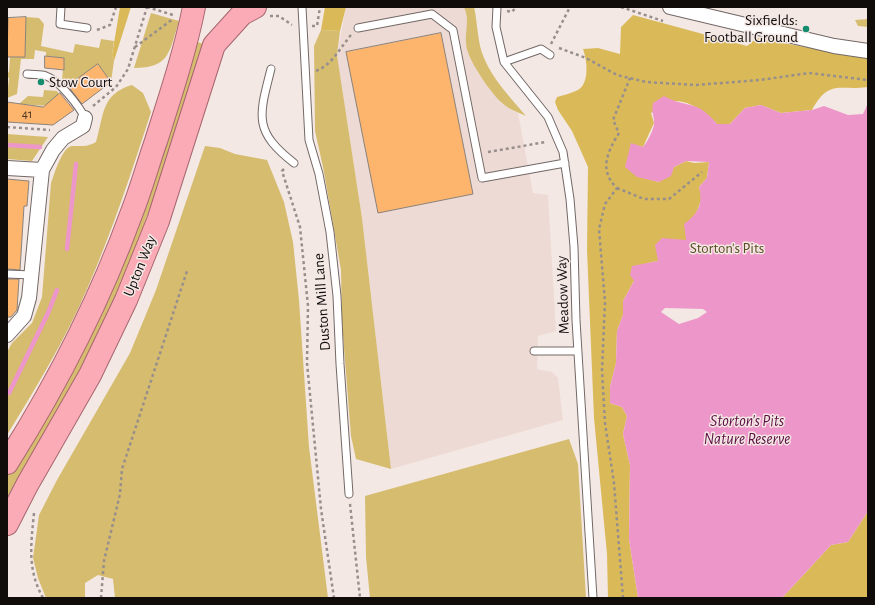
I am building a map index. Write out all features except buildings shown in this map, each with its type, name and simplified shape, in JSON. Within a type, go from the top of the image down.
[{"type":"highway","name":"Upton Way","points":[[7,524],[30,478],[90,375],[126,300],[158,221],[214,45],[222,34],[242,14],[255,7]]},
{"type":"highway","name":"Upton Way","points":[[7,463],[33,422],[66,362],[102,288],[135,205],[167,106],[185,12]]},
{"type":"street","points":[[670,7],[834,46],[868,52]]},
{"type":"street","points":[[7,335],[24,316],[29,298],[42,170],[53,150],[64,138],[83,126],[84,116]]},
{"type":"street","points":[[7,168],[42,170]]},
{"type":"lane","points":[[61,7],[60,24],[87,28]]},
{"type":"lane","name":"Duston Mill Lane","points":[[302,7],[309,140],[318,174],[330,232],[337,296],[349,494]]},
{"type":"lane","name":"Meadow Way","points":[[497,8],[496,28],[504,62],[548,117],[563,152],[565,163],[572,226],[593,598]]},
{"type":"lane","points":[[358,28],[432,14],[453,30],[482,178],[565,163]]},
{"type":"lane","points":[[504,62],[542,50],[550,54]]},
{"type":"lane","points":[[271,69],[264,98],[262,121],[267,138],[294,162]]},
{"type":"lane","points":[[27,74],[46,75],[53,80],[84,116]]},
{"type":"lane","points":[[7,274],[32,275]]},
{"type":"lane","points":[[534,351],[578,351]]},
{"type":"path","points":[[87,28],[99,30],[110,25],[116,7]]},
{"type":"path","points":[[84,116],[116,87],[128,69],[147,7]]},
{"type":"path","points":[[512,12],[516,7]]},
{"type":"path","points":[[542,50],[550,46],[570,7]]},
{"type":"path","points":[[135,48],[185,12]]},
{"type":"path","points":[[306,75],[325,67],[337,55],[358,28]]},
{"type":"path","points":[[550,46],[586,58],[617,75],[646,82],[696,85],[760,80],[809,73],[868,80]]},
{"type":"path","points":[[630,78],[613,120],[619,133],[609,150],[606,166],[610,182],[617,188],[644,199],[669,199],[702,172]]},
{"type":"path","points":[[7,127],[55,130]]},
{"type":"path","points":[[477,154],[546,142]]},
{"type":"path","points":[[294,162],[282,171],[300,227],[308,306],[308,371],[321,509],[334,598]]},
{"type":"path","points":[[617,188],[605,204],[599,229],[605,302],[602,370],[605,423],[614,483],[623,598]]},
{"type":"path","points":[[102,598],[104,562],[120,494],[122,469],[187,271]]},
{"type":"path","points":[[349,494],[360,598]]},
{"type":"shaded area","points":[[120,7],[131,7],[114,61],[112,55]]},
{"type":"shaded area","points":[[325,7],[346,7],[340,31],[321,30]]},
{"type":"shaded area","points":[[346,7],[465,8],[468,22],[466,44],[478,74],[486,82],[501,103],[518,113],[533,193],[548,195],[556,331],[538,336],[537,369],[552,372],[558,378],[563,420],[391,469],[362,218],[337,55]]},
{"type":"shaded area","points":[[464,7],[474,7],[480,46],[492,74],[526,116],[504,105],[491,91],[474,66],[467,49],[467,16]]},
{"type":"shaded area","points":[[151,13],[179,21],[173,41],[166,56],[161,61],[155,65],[134,68]]},
{"type":"shaded area","points":[[633,15],[747,46],[757,38],[868,59],[868,87],[836,88],[830,90],[818,100],[812,110],[781,113],[761,105],[745,108],[730,124],[717,124],[698,108],[679,101],[673,101],[651,113],[654,123],[643,147],[631,144],[629,154],[648,179],[659,182],[674,167],[686,161],[694,163],[709,162],[707,178],[699,187],[702,198],[686,240],[658,261],[648,263],[634,281],[623,301],[623,315],[617,331],[616,363],[610,387],[610,403],[622,407],[627,416],[623,434],[630,465],[629,539],[638,598],[608,598],[607,554],[594,418],[587,250],[588,167],[572,131],[558,110],[555,102],[557,97],[571,93],[582,87],[586,77],[586,59],[583,49],[598,48],[620,54],[621,27]]},
{"type":"shaded area","points":[[26,17],[39,18],[44,24],[41,46],[73,53],[75,44],[99,48],[101,39],[114,41],[112,55],[114,61],[111,82],[98,64],[68,86],[62,80],[64,58],[46,56],[46,52],[35,50],[34,59],[21,59],[17,94],[7,98],[9,78],[7,77],[7,73],[9,72],[10,57],[15,57],[15,49],[7,48],[7,40],[25,42]]},
{"type":"shaded area","points":[[868,19],[868,27],[858,26],[855,20]]},
{"type":"shaded area","points":[[321,30],[340,31],[337,55],[362,218],[391,469],[356,459],[351,436],[342,323],[341,270],[323,167],[315,131],[314,46]]},
{"type":"shaded area","points":[[193,40],[205,45],[150,208],[126,272],[113,304],[89,354],[7,498],[7,475],[51,407]]},
{"type":"shaded area","points":[[132,85],[143,93],[151,112],[105,246],[60,345],[7,435],[7,352],[12,343],[32,323],[42,297],[51,183],[54,174],[62,156],[68,148],[72,146],[93,144],[96,142],[105,107],[109,100],[114,94]]},
{"type":"shaded area","points":[[44,90],[57,91],[60,96],[50,106],[19,104],[28,96],[43,97]]},
{"type":"shaded area","points":[[7,134],[48,137],[32,161],[7,159]]},
{"type":"shaded area","points":[[205,146],[220,148],[235,154],[267,160],[284,202],[293,242],[299,300],[309,447],[328,598],[115,598],[113,579],[98,575],[85,583],[85,598],[46,598],[38,578],[33,558],[39,515],[57,480],[130,353],[156,290]]},
{"type":"shaded area","points":[[569,439],[578,464],[586,598],[370,598],[366,557],[365,496]]},
{"type":"shaded area","points":[[868,511],[868,598],[782,598],[831,545],[848,542]]},
{"type":"water","name":"Storton's Pits Nature Reserve","points":[[664,96],[703,110],[717,124],[730,124],[745,108],[761,105],[781,113],[812,110],[824,106],[848,115],[863,114],[868,103],[868,511],[848,542],[831,545],[782,598],[638,598],[629,539],[630,465],[623,434],[627,416],[622,407],[610,403],[610,387],[616,363],[617,331],[623,315],[623,301],[634,281],[630,275],[632,266],[658,261],[655,245],[662,238],[686,240],[684,224],[699,208],[699,187],[707,178],[709,162],[686,161],[674,167],[671,176],[659,182],[637,177],[625,167],[631,143],[643,147],[652,132],[654,126],[652,110],[653,103]],"holes":[[[665,308],[703,309],[707,312],[698,318],[679,324],[661,312]]]},
{"type":"waterway","points":[[7,145],[40,147]]},
{"type":"waterway","points":[[67,249],[76,164]]},
{"type":"waterway","points":[[9,393],[48,313],[57,290]]},
{"type":"place","name":"Sixfields: Football Ground","points":[[806,29]]},
{"type":"place","name":"Stow Court","points":[[41,82]]},
{"type":"park label","name":"Storton's Pits","points":[[727,248]]}]
